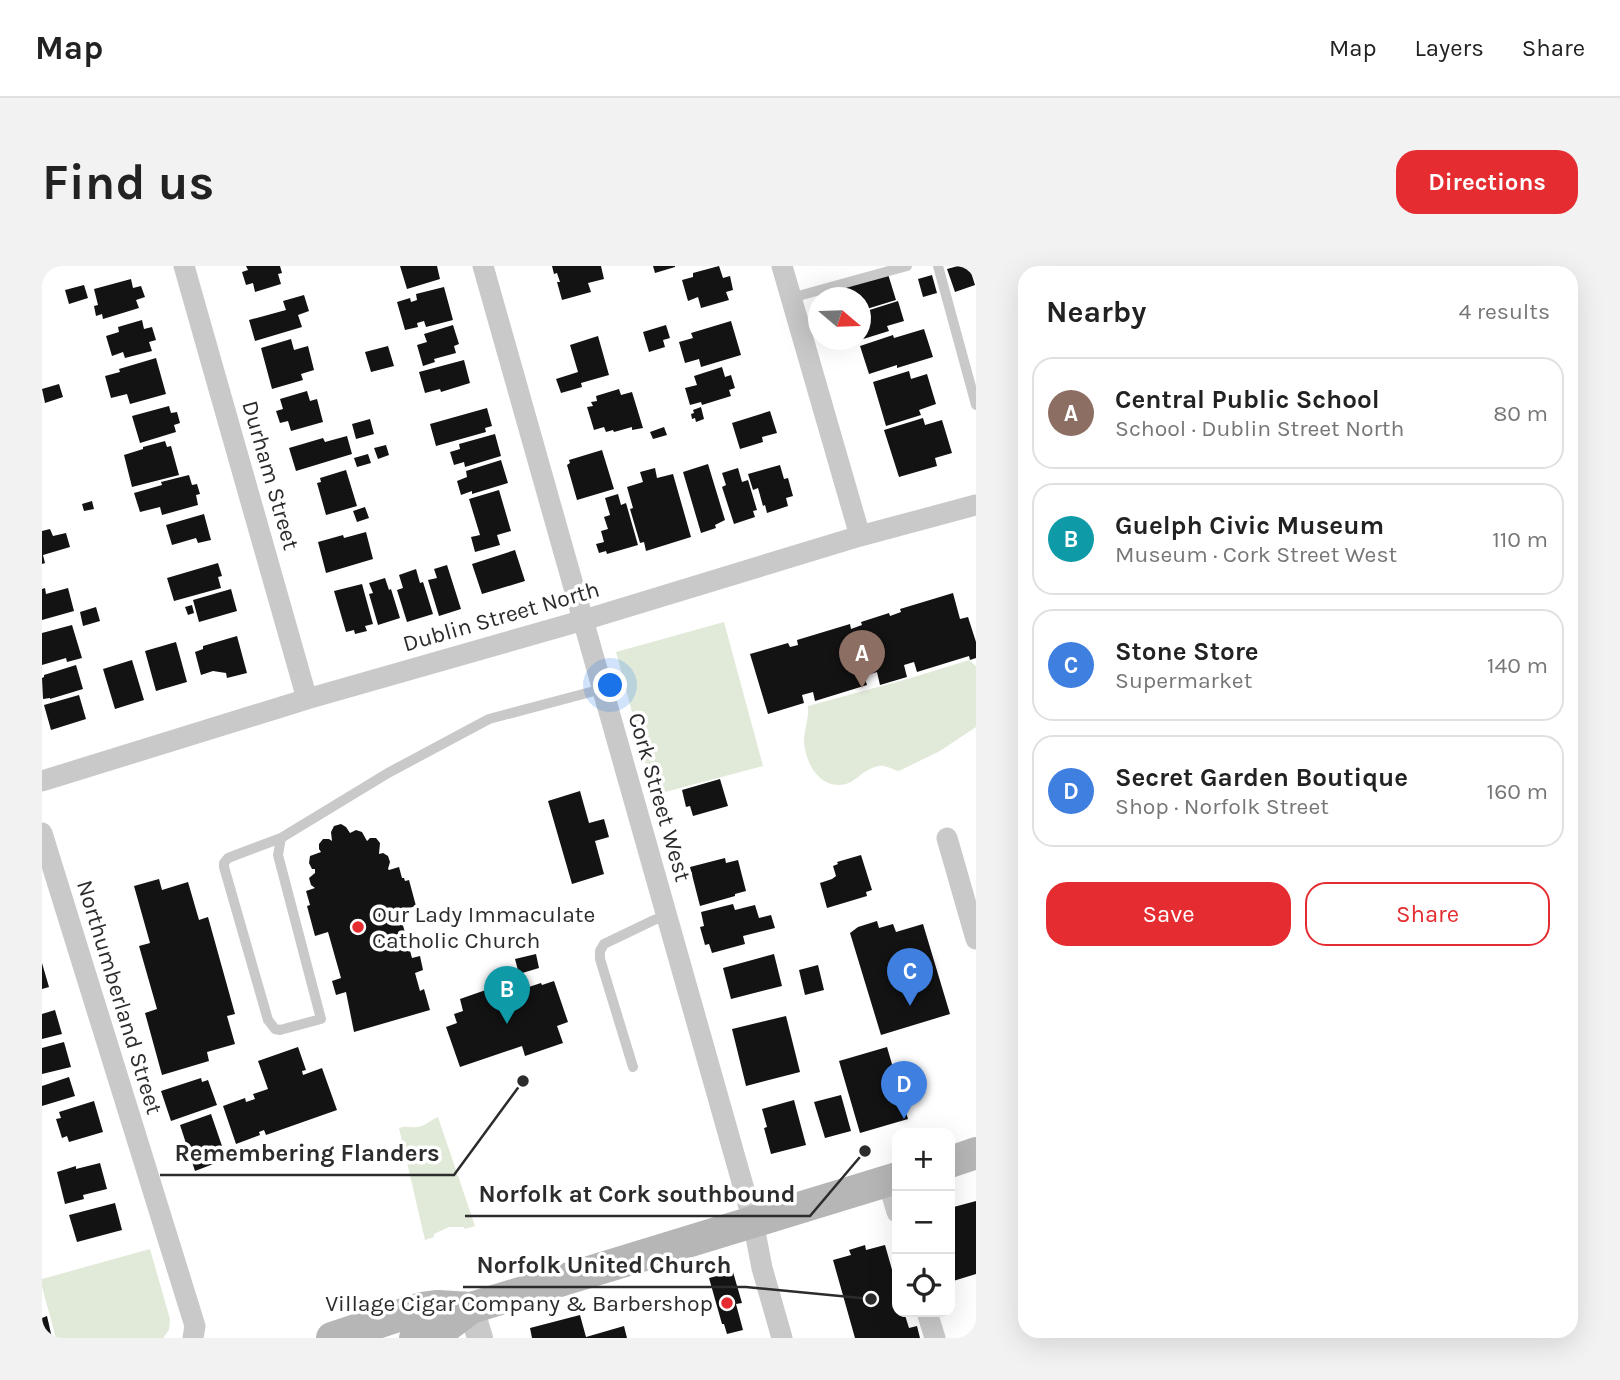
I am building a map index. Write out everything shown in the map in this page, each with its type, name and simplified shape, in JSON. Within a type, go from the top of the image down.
[{"type":"main road","points":[[955,1160],[976,1153]]},
{"type":"main road","points":[[415,1338],[443,1329],[471,1308],[892,1179]]},
{"type":"main road","points":[[332,1338],[422,1308],[471,1308]]},
{"type":"street","name":"Durham Street","points":[[184,266],[307,699]]},
{"type":"street","name":"Cork Street West","points":[[483,266],[753,1221],[762,1268],[782,1338]]},
{"type":"street","points":[[782,266],[860,536]]},
{"type":"street","name":"Dublin Street North","points":[[42,781],[307,699],[584,620],[860,536],[976,505]]},
{"type":"street","name":"Northumberland Street","points":[[42,832],[195,1326],[193,1338]]},
{"type":"street","points":[[947,838],[976,939]]},
{"type":"street","points":[[471,1308],[480,1338]]},
{"type":"street","points":[[929,1317],[935,1338]]},
{"type":"lane","points":[[791,298],[907,266]]},
{"type":"lane","points":[[939,266],[976,405]]},
{"type":"lane","points":[[281,838],[278,855],[321,1019],[280,1030],[275,1029],[268,1020],[224,863],[232,855],[281,838],[388,773],[489,719],[602,689]]},
{"type":"lane","points":[[632,1067],[600,959],[600,951],[604,944],[667,916]]},
{"type":"green space","points":[[724,622],[763,766],[654,795],[616,652]]},
{"type":"green space","points":[[969,660],[976,666],[976,727],[940,751],[899,771],[879,766],[846,784],[828,783],[821,779],[810,765],[804,739],[808,706]]},
{"type":"green space","points":[[438,1117],[475,1226],[465,1229],[449,1227],[425,1240],[399,1128],[420,1126]]},
{"type":"green space","points":[[150,1249],[170,1319],[169,1330],[163,1338],[56,1338],[42,1279]]},
{"type":"building","points":[[246,266],[280,266],[282,273],[278,274],[281,284],[255,292],[253,283],[246,285],[242,272],[248,270]]},
{"type":"building","points":[[400,266],[437,266],[440,279],[407,289]]},
{"type":"building","points":[[552,266],[601,266],[604,279],[588,283],[591,292],[562,300],[557,282],[560,282]]},
{"type":"building","points":[[653,266],[675,266],[675,267],[655,273]]},
{"type":"building","points":[[719,266],[723,278],[730,276],[733,290],[726,292],[729,300],[701,308],[698,297],[688,301],[682,280],[693,277],[693,273]]},
{"type":"building","points":[[969,266],[975,285],[955,292],[947,269]]},
{"type":"building","points":[[888,274],[896,300],[871,308],[871,287],[847,287]]},
{"type":"building","points":[[932,275],[937,293],[923,297],[918,279]]},
{"type":"building","points":[[131,279],[133,288],[141,286],[145,297],[136,300],[139,308],[103,319],[102,314],[96,316],[94,306],[98,305],[94,289]]},
{"type":"building","points":[[84,285],[88,298],[69,304],[65,290]]},
{"type":"building","points":[[444,287],[453,320],[426,327],[424,321],[417,323],[418,327],[405,330],[397,302],[410,298],[411,302],[417,300],[416,294]]},
{"type":"building","points":[[304,295],[309,311],[298,315],[302,327],[255,341],[249,320],[286,310],[283,301]]},
{"type":"building","points":[[898,301],[904,321],[887,326],[889,331],[871,337],[871,310]]},
{"type":"building","points":[[142,320],[144,329],[152,327],[156,340],[149,342],[152,351],[125,358],[123,352],[112,356],[106,336],[119,332],[118,327]]},
{"type":"building","points":[[731,321],[741,355],[701,367],[699,359],[685,363],[679,342],[693,338],[691,333]]},
{"type":"building","points":[[453,325],[459,344],[454,346],[456,353],[434,359],[435,362],[423,366],[417,345],[427,342],[424,334]]},
{"type":"building","points":[[666,325],[670,338],[663,340],[665,347],[649,352],[643,332]]},
{"type":"building","points":[[924,329],[933,357],[869,374],[861,350],[871,350],[871,342],[893,335],[894,338]]},
{"type":"building","points":[[598,336],[609,375],[581,383],[582,387],[561,393],[556,379],[578,372],[570,345]]},
{"type":"building","points":[[291,339],[294,350],[308,346],[314,370],[301,374],[303,380],[272,389],[261,348]]},
{"type":"building","points":[[388,346],[394,366],[371,372],[365,352]]},
{"type":"building","points":[[156,358],[166,394],[130,404],[127,394],[111,398],[105,376]]},
{"type":"building","points":[[464,360],[470,383],[441,392],[440,389],[425,393],[419,372]]},
{"type":"building","points":[[722,367],[725,377],[731,375],[735,388],[729,390],[731,396],[702,405],[701,402],[690,405],[685,388],[697,385],[694,376]]},
{"type":"building","points":[[909,371],[911,379],[927,374],[936,404],[919,410],[921,415],[886,426],[873,382]]},
{"type":"building","points":[[59,384],[63,397],[45,403],[42,389]]},
{"type":"building","points":[[619,389],[621,395],[632,392],[643,428],[632,430],[632,427],[614,432],[606,432],[604,427],[594,430],[587,407],[593,406],[591,402],[597,401],[596,396]]},
{"type":"building","points":[[307,391],[310,401],[317,399],[323,422],[291,431],[288,421],[280,423],[276,411],[283,409],[280,399]]},
{"type":"building","points":[[169,406],[171,413],[177,412],[180,423],[174,425],[176,432],[140,443],[132,416]]},
{"type":"building","points":[[701,407],[704,419],[696,422],[691,414],[694,413],[693,410]]},
{"type":"building","points":[[487,408],[492,426],[485,428],[486,432],[436,446],[430,424]]},
{"type":"building","points":[[770,411],[777,433],[762,437],[763,442],[740,449],[732,423]]},
{"type":"building","points":[[923,418],[925,425],[942,420],[952,453],[935,458],[937,466],[899,477],[884,430]]},
{"type":"building","points":[[370,419],[374,434],[356,439],[352,424]]},
{"type":"building","points":[[664,427],[667,435],[653,439],[650,432]]},
{"type":"building","points":[[495,434],[501,456],[465,467],[464,462],[454,465],[450,452],[460,449],[459,444]]},
{"type":"building","points":[[347,436],[352,454],[296,471],[289,448],[323,438],[325,442]]},
{"type":"building","points":[[165,441],[167,447],[171,446],[179,475],[132,487],[124,455]]},
{"type":"building","points":[[386,445],[389,455],[378,459],[374,448]]},
{"type":"building","points":[[602,450],[614,489],[577,500],[567,465],[569,460]]},
{"type":"building","points":[[368,454],[371,463],[357,467],[354,458]]},
{"type":"building","points":[[501,460],[508,483],[461,495],[457,481],[467,477],[466,471]]},
{"type":"building","points":[[708,464],[725,520],[715,525],[716,528],[701,533],[683,472]]},
{"type":"building","points":[[780,465],[784,479],[788,478],[793,496],[786,498],[788,506],[767,513],[758,488],[753,490],[748,474]]},
{"type":"building","points":[[655,468],[657,478],[673,474],[691,537],[646,551],[644,542],[640,543],[627,487],[643,482],[640,472]]},
{"type":"building","points":[[738,468],[742,482],[748,480],[757,510],[753,511],[755,517],[734,524],[722,487],[726,485],[722,473]]},
{"type":"building","points":[[346,470],[357,506],[326,515],[317,483],[321,482],[320,478]]},
{"type":"building","points":[[189,475],[192,485],[197,484],[200,494],[196,495],[198,505],[162,515],[160,507],[140,512],[134,493]]},
{"type":"building","points":[[499,490],[511,531],[497,535],[500,545],[475,552],[471,537],[480,535],[469,499]]},
{"type":"building","points":[[618,494],[621,505],[626,503],[638,545],[607,554],[606,551],[599,553],[596,544],[604,542],[601,531],[608,529],[604,517],[610,515],[605,498]]},
{"type":"building","points":[[92,501],[94,509],[84,511],[82,504]]},
{"type":"building","points":[[365,507],[369,518],[357,522],[353,511]]},
{"type":"building","points":[[204,514],[211,540],[198,543],[196,538],[172,545],[166,525]]},
{"type":"building","points":[[50,529],[53,536],[66,533],[70,547],[43,555],[45,563],[42,564],[42,531]]},
{"type":"building","points":[[366,532],[373,559],[326,573],[318,542]]},
{"type":"building","points":[[515,550],[525,581],[482,594],[472,564]]},
{"type":"building","points":[[218,563],[222,576],[218,577],[221,588],[174,601],[167,578]]},
{"type":"building","points":[[447,565],[461,609],[439,616],[428,580],[437,578],[434,569]]},
{"type":"building","points":[[416,569],[433,614],[407,622],[397,590],[403,588],[399,575]]},
{"type":"building","points":[[385,578],[400,618],[378,625],[369,594],[373,593],[369,583]]},
{"type":"building","points":[[362,584],[373,624],[365,626],[367,631],[355,634],[354,630],[346,632],[334,591]]},
{"type":"building","points":[[45,588],[46,594],[68,588],[74,611],[42,620],[42,589]]},
{"type":"building","points":[[231,589],[237,611],[199,622],[193,600]]},
{"type":"building","points":[[953,593],[960,619],[968,617],[976,642],[976,658],[970,660],[969,656],[917,672],[914,662],[904,665],[907,677],[880,685],[877,672],[864,676],[867,685],[815,701],[813,692],[802,695],[804,703],[768,714],[750,654],[788,643],[790,647],[798,645],[797,640],[850,624],[851,629],[862,625],[861,622],[889,613],[890,616],[901,612],[900,609]]},
{"type":"building","points":[[192,605],[194,613],[188,615],[185,607]]},
{"type":"building","points":[[96,607],[100,621],[83,626],[80,612]]},
{"type":"building","points":[[72,625],[82,658],[67,662],[66,658],[42,665],[42,633]]},
{"type":"building","points":[[237,636],[247,673],[227,678],[226,673],[213,671],[201,675],[195,652],[203,649],[203,646]]},
{"type":"building","points":[[176,642],[187,682],[156,691],[145,651]]},
{"type":"building","points":[[132,660],[144,700],[115,709],[103,669]]},
{"type":"building","points":[[76,665],[83,689],[43,699],[44,675]]},
{"type":"building","points":[[79,695],[86,719],[51,730],[44,705]]},
{"type":"building","points":[[720,779],[728,806],[693,816],[690,806],[686,807],[682,790]]},
{"type":"building","points":[[580,791],[589,823],[604,819],[609,837],[595,841],[604,874],[572,884],[548,801]]},
{"type":"building","name":"Our Lady Immaculate Catholic Church","points":[[341,824],[350,833],[356,830],[362,832],[367,841],[376,838],[380,843],[379,854],[388,856],[388,869],[399,867],[402,878],[409,880],[416,906],[399,911],[412,958],[420,956],[423,970],[415,973],[420,991],[424,989],[430,1010],[354,1032],[346,992],[336,995],[332,981],[341,978],[328,932],[315,936],[306,891],[315,888],[309,878],[315,873],[309,863],[310,856],[321,852],[319,844],[323,839],[332,841],[331,832],[334,826]]},
{"type":"building","points":[[861,855],[872,890],[866,892],[867,896],[827,908],[820,883],[836,876],[833,866],[838,864],[837,862]]},
{"type":"building","points":[[725,858],[726,863],[738,860],[746,891],[700,906],[690,867]]},
{"type":"building","points":[[159,879],[162,890],[188,882],[199,920],[208,917],[235,1014],[227,1016],[235,1044],[207,1052],[209,1061],[162,1075],[145,1013],[157,1009],[139,946],[150,943],[134,886]]},
{"type":"building","points":[[733,904],[735,910],[755,905],[759,918],[771,915],[775,928],[743,936],[745,944],[712,953],[709,944],[705,945],[700,927],[704,926],[701,912]]},
{"type":"building","points":[[877,921],[879,928],[893,924],[896,932],[923,924],[950,1014],[881,1035],[850,933],[858,927]]},
{"type":"building","points":[[536,954],[539,968],[519,974],[515,959]]},
{"type":"building","points":[[774,954],[782,986],[731,999],[723,968]]},
{"type":"building","points":[[42,963],[49,987],[42,989]]},
{"type":"building","points":[[818,965],[824,990],[805,995],[799,970]]},
{"type":"building","points":[[554,981],[568,1022],[557,1026],[563,1043],[525,1056],[522,1046],[460,1067],[446,1027],[457,1023],[454,1014],[463,1011],[460,999],[500,985],[504,995]]},
{"type":"building","points":[[55,1010],[62,1034],[42,1039],[42,1014]]},
{"type":"building","points":[[786,1016],[800,1072],[746,1086],[732,1029]]},
{"type":"building","points":[[64,1042],[71,1067],[42,1074],[42,1048]]},
{"type":"building","points":[[298,1047],[306,1070],[302,1071],[303,1075],[322,1068],[337,1110],[266,1135],[264,1130],[259,1132],[260,1135],[236,1144],[223,1106],[245,1098],[246,1102],[255,1099],[253,1094],[268,1089],[258,1061]]},
{"type":"building","points":[[887,1047],[908,1119],[860,1133],[839,1061]]},
{"type":"building","points":[[69,1077],[75,1096],[42,1106],[42,1086]]},
{"type":"building","points":[[201,1078],[202,1082],[208,1080],[217,1105],[171,1121],[161,1091]]},
{"type":"building","points":[[841,1095],[851,1131],[825,1138],[814,1102]]},
{"type":"building","points":[[794,1100],[806,1145],[771,1154],[762,1109]]},
{"type":"building","points":[[94,1101],[103,1132],[69,1142],[67,1136],[62,1138],[56,1119],[61,1118],[59,1112]]},
{"type":"building","points":[[211,1114],[222,1146],[212,1149],[216,1163],[195,1171],[180,1125]]},
{"type":"building","points":[[100,1163],[107,1189],[83,1195],[84,1199],[65,1204],[57,1172]]},
{"type":"building","points":[[976,1201],[976,1274],[955,1280],[955,1254],[955,1207]]},
{"type":"building","points":[[115,1203],[122,1230],[77,1242],[69,1215]]},
{"type":"building","points":[[865,1245],[866,1250],[885,1245],[892,1270],[892,1317],[906,1317],[909,1328],[917,1326],[920,1338],[855,1338],[833,1260],[851,1255],[849,1250]]},
{"type":"building","name":"Village Cigar Company & Barbershop","points":[[733,1272],[742,1303],[736,1304],[743,1330],[727,1334],[709,1278]]},
{"type":"building","points":[[580,1315],[586,1337],[624,1326],[627,1338],[532,1338],[530,1328]]},
{"type":"building","points":[[47,1316],[52,1338],[42,1338],[42,1318]]},
{"type":"place","name":"Central Public School","points":[[862,688]]},
{"type":"place","name":"Our Lady Immaculate Catholic Church","points":[[358,927]]},
{"type":"place","name":"Stone Store","points":[[910,1006]]},
{"type":"place","name":"Guelph Civic Museum","points":[[507,1024]]},
{"type":"place","name":"Remembering Flanders","points":[[523,1081]]},
{"type":"place","name":"Secret Garden Boutique","points":[[904,1119]]},
{"type":"place","name":"Norfolk at Cork southbound","points":[[865,1151]]},
{"type":"place","name":"Norfolk United Church","points":[[871,1299]]},
{"type":"place","name":"Village Cigar Company & Barbershop","points":[[727,1303]]}]
